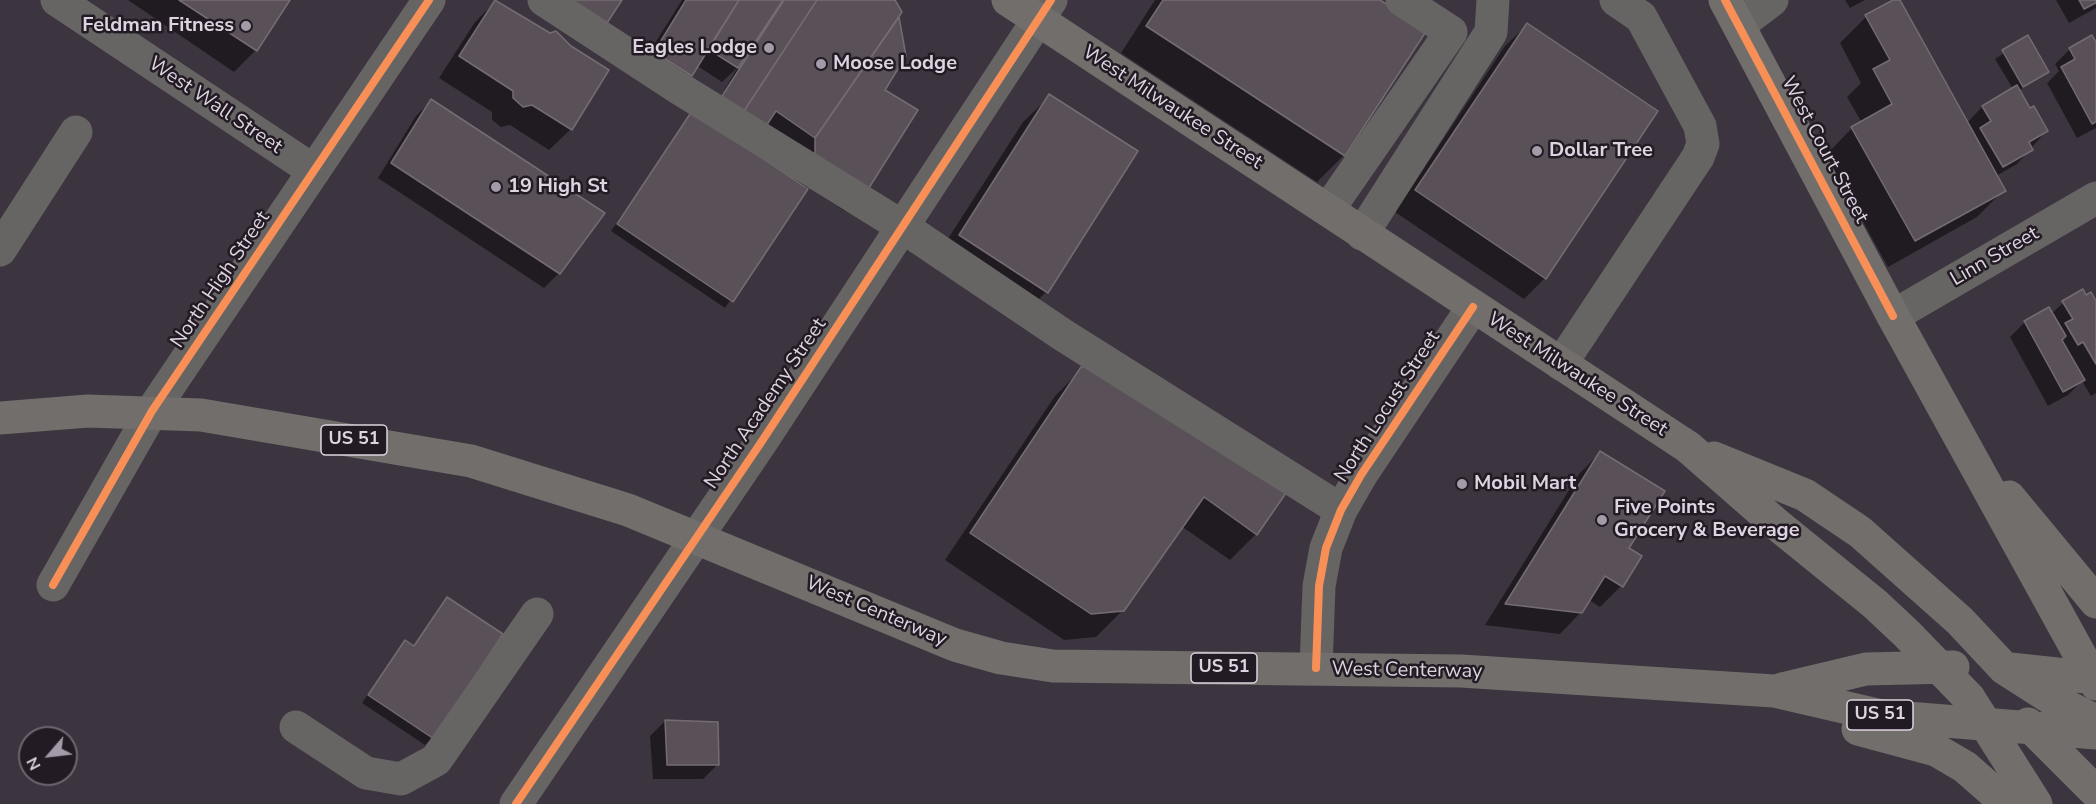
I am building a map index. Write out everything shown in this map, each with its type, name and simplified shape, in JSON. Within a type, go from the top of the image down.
[{"type":"main road","name":"West Milwaukee Street","points":[[1008,0],[1044,10],[1362,234],[1688,447],[1776,523],[1875,603],[1938,667]]},
{"type":"main road","name":"West Court Street","points":[[1732,12],[1957,434],[2095,680]]},
{"type":"main road","name":"West Centerway","points":[[0,418],[88,411],[152,411],[244,422],[471,461],[561,487],[697,536],[890,620],[955,645],[1000,658],[1053,666],[1461,671],[1688,685],[1774,691],[1882,716],[1988,724]]},
{"type":"main road","points":[[1957,434],[2096,603]]},
{"type":"main road","points":[[1688,447],[1805,495],[1860,532],[1960,621],[2004,668],[2054,700],[2096,721]]},
{"type":"main road","points":[[1938,667],[1969,698],[1988,724],[2037,804]]},
{"type":"main road","points":[[1938,667],[1989,694],[2036,729],[2096,792]]},
{"type":"main road","name":"West Centerway","points":[[1774,691],[1866,669],[2004,668]]},
{"type":"main road","name":"US 51","points":[[2004,668],[2095,680]]},
{"type":"main road","points":[[1688,685],[1936,750],[1965,767],[2007,804]]},
{"type":"main road","name":"US 51","points":[[1988,724],[2096,733]]},
{"type":"street","name":"West Wall Street","points":[[57,0],[314,171]]},
{"type":"street","name":"North High Street","points":[[53,585],[152,411],[429,0]]},
{"type":"street","points":[[544,0],[678,87],[903,227],[1063,335],[1341,510]]},
{"type":"street","points":[[1328,210],[1452,32],[1402,0]]},
{"type":"street","points":[[1362,234],[1491,32],[1493,0]]},
{"type":"street","points":[[1561,364],[1698,157],[1703,144],[1700,126],[1641,18],[1616,0]]},
{"type":"street","points":[[1732,12],[1772,0]]},
{"type":"street","name":"North Academy Street","points":[[516,804],[903,227],[1044,10]]},
{"type":"street","points":[[0,250],[76,132]]},
{"type":"street","name":"Linn Street","points":[[1893,316],[2096,198]]},
{"type":"street","name":"North Locust Street","points":[[1316,668],[1319,586],[1326,548],[1341,510],[1361,475],[1473,307]]},
{"type":"street","points":[[296,727],[366,773],[401,779],[436,760],[537,614]]},
{"type":"building","name":"Feldman Fitness","points":[[179,0],[290,0],[257,51]]},
{"type":"building","points":[[495,0],[550,33],[556,31],[571,46],[609,70],[572,130],[532,105],[523,107],[513,98],[513,91],[459,56]]},
{"type":"building","points":[[572,0],[622,0],[607,23]]},
{"type":"building","points":[[686,0],[739,0],[692,76],[654,52]]},
{"type":"building","points":[[739,0],[783,0],[738,68],[708,49]]},
{"type":"building","name":"Eagles Lodge","points":[[784,0],[817,0],[744,111],[722,96]]},
{"type":"building","name":"Moose Lodge","points":[[817,0],[895,0],[902,12],[815,138],[776,111],[766,126],[744,111]]},
{"type":"building","points":[[1163,0],[1380,0],[1427,30],[1345,156],[1146,26]]},
{"type":"building","points":[[1893,0],[1900,0],[2006,191],[1915,241],[1851,127],[1892,104],[1873,69],[1890,60],[1865,15]]},
{"type":"building","points":[[2079,0],[2096,0],[2096,3],[2084,9]]},
{"type":"building","points":[[899,17],[906,56],[885,90],[918,110],[867,191],[815,157],[815,138]]},
{"type":"building","name":"Dollar Tree","points":[[1527,23],[1658,111],[1546,279],[1415,190]]},
{"type":"building","points":[[2028,35],[2049,72],[2023,87],[2002,50]]},
{"type":"building","points":[[2092,35],[2096,42],[2096,122],[2092,124],[2061,67],[2075,59],[2069,48]]},
{"type":"building","points":[[2017,85],[2030,108],[2034,106],[2048,131],[2029,142],[2033,150],[2003,167],[1980,128],[1991,121],[1982,106]]},
{"type":"building","points":[[1049,94],[1138,151],[1048,293],[959,235]]},
{"type":"building","name":"19 High St","points":[[431,99],[605,213],[560,274],[391,163]]},
{"type":"building","points":[[692,111],[808,189],[733,302],[617,224]]},
{"type":"building","points":[[2083,289],[2086,295],[2091,292],[2096,301],[2096,364],[2083,342],[2078,345],[2065,323],[2073,319],[2062,301]]},
{"type":"building","points":[[2049,307],[2066,336],[2062,340],[2085,380],[2063,392],[2024,321]]},
{"type":"building","points":[[1104,365],[1286,493],[1257,535],[1204,497],[1124,611],[1091,614],[970,533],[1081,367]]},
{"type":"building","name":"Five Points Grocery & Beverage","points":[[1600,451],[1665,491],[1629,548],[1642,556],[1623,587],[1605,576],[1582,613],[1505,604]]},
{"type":"building","points":[[447,597],[503,634],[434,739],[368,695],[405,640],[414,646]]},
{"type":"building","points":[[665,720],[718,722],[719,765],[667,765]]},
{"type":"cycle path","points":[[53,585],[152,411],[429,0]]},
{"type":"cycle path","points":[[516,804],[762,441],[1051,0]]},
{"type":"cycle path","points":[[1725,0],[1893,316]]},
{"type":"cycle path","points":[[1316,668],[1319,586],[1326,548],[1341,510],[1361,475],[1473,307]]},
{"type":"place","name":"Feldman Fitness","points":[[246,26]]},
{"type":"place","name":"Eagles Lodge","points":[[769,48]]},
{"type":"place","name":"Moose Lodge","points":[[821,64]]},
{"type":"place","name":"Dollar Tree","points":[[1537,151]]},
{"type":"place","name":"19 High St","points":[[496,187]]},
{"type":"place","name":"Mobil Mart","points":[[1462,484]]},
{"type":"place","name":"Five Points Grocery & Beverage","points":[[1602,520]]}]
